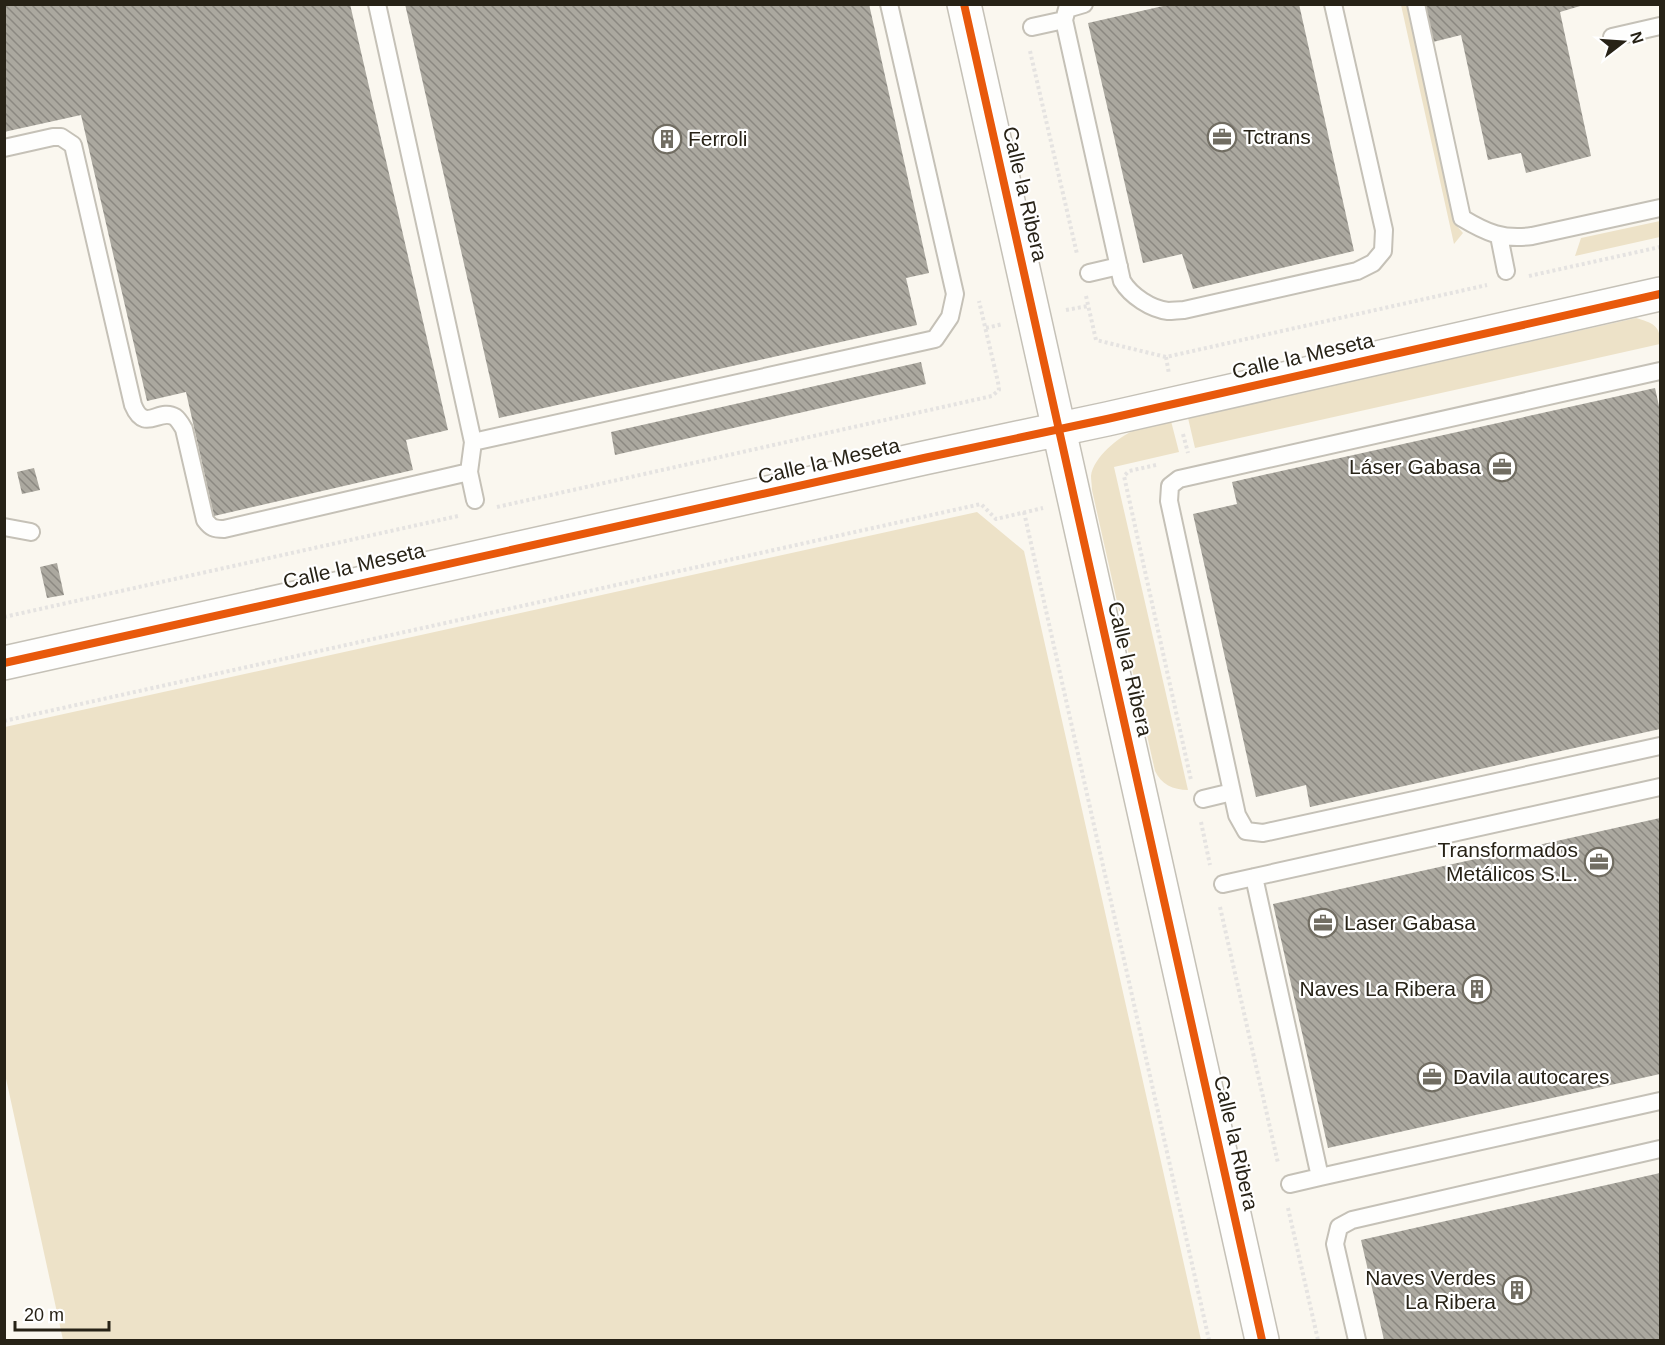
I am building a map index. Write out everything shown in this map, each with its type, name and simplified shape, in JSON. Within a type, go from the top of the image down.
[{"type":"street","name":"Calle la Ribera","points":[[964,4],[1262,1341]]},
{"type":"street","name":"Calle la Meseta","points":[[4,663],[1660,294]]},
{"type":"lane","points":[[377,4],[473,442],[468,472],[477,508]]},
{"type":"lane","points":[[473,442],[935,339],[950,317],[955,294],[946,219],[889,4]]},
{"type":"lane","points":[[1084,4],[1068,9],[1064,20],[1122,282],[1128,290],[1147,304],[1168,311],[1184,310],[1357,271],[1373,263],[1383,251],[1384,230],[1334,4]]},
{"type":"lane","points":[[1416,4],[1462,218],[1498,236],[1517,238],[1660,208]]},
{"type":"lane","points":[[1030,34],[1064,20]]},
{"type":"lane","points":[[1612,37],[1660,26]]},
{"type":"lane","points":[[4,148],[53,137],[61,137],[73,145],[136,414],[150,419],[169,415],[177,418],[184,429],[205,520],[209,526],[214,529],[224,529],[468,472]]},
{"type":"lane","points":[[1498,236],[1508,277]]},
{"type":"lane","points":[[1084,268],[1119,266]]},
{"type":"lane","points":[[1660,371],[1179,479],[1170,486],[1169,501],[1237,815],[1246,831],[1263,832],[1660,746]]},
{"type":"lane","points":[[4,527],[31,532]]},
{"type":"lane","points":[[1218,886],[1660,787]]},
{"type":"lane","points":[[1198,794],[1232,792]]},
{"type":"lane","points":[[1254,877],[1320,1177]]},
{"type":"lane","points":[[1285,1179],[1320,1177],[1660,1101]]},
{"type":"lane","points":[[1357,1341],[1335,1244],[1339,1227],[1352,1220],[1660,1149]]},
{"type":"path","points":[[1030,34],[1084,268]]},
{"type":"path","points":[[1086,295],[1096,340],[1166,357],[1508,277],[1660,247]]},
{"type":"path","points":[[4,617],[477,508],[992,396],[999,390],[998,382],[978,294]]},
{"type":"path","points":[[1159,465],[1129,471],[1124,476],[1198,794]]},
{"type":"path","points":[[4,721],[981,504],[996,519],[1024,512],[1209,1341]]},
{"type":"path","points":[[1201,822],[1218,886],[1285,1179]]},
{"type":"path","points":[[1288,1208],[1318,1341]]},
{"type":"shaded area","points":[[1401,5],[1408,5],[1456,225],[1463,233],[1454,244]]},
{"type":"shaded area","points":[[1660,221],[1660,237],[1575,256],[1581,238]]},
{"type":"shaded area","points":[[1636,318],[1655,326],[1659,333],[1660,344],[1195,448],[1188,418]]},
{"type":"shaded area","points":[[1171,421],[1179,452],[1114,467],[1188,790],[1168,785],[1155,771],[1091,478],[1096,462],[1122,437],[1139,428]]},
{"type":"shaded area","points":[[977,512],[1024,551],[1201,1340],[63,1340],[5,1074],[5,727]]},
{"type":"building","points":[[4,4],[350,4],[448,430],[406,440],[413,470],[214,516],[186,392],[147,401],[81,115],[4,132]]},
{"type":"building","name":"Ferroli","points":[[405,4],[869,4],[929,273],[906,278],[917,325],[499,418]]},
{"type":"building","name":"Tctrans","points":[[1172,4],[1299,4],[1354,251],[1193,289],[1182,254],[1143,263],[1088,23]]},
{"type":"building","points":[[1424,4],[1587,4],[1560,12],[1591,156],[1526,173],[1521,153],[1488,160],[1461,35],[1433,42]]},
{"type":"building","points":[[921,362],[926,384],[615,455],[611,432]]},
{"type":"building","points":[[1655,388],[1660,406],[1660,729],[1310,807],[1306,785],[1256,797],[1193,514],[1237,504],[1232,482]]},
{"type":"building","points":[[34,468],[40,490],[22,494],[17,472]]},
{"type":"building","points":[[57,563],[64,595],[47,598],[40,567]]},
{"type":"building","name":"Naves La Ribera","points":[[1660,818],[1660,1074],[1328,1148],[1273,904]]},
{"type":"building","name":"Naves Verdes La Ribera","points":[[1660,1173],[1660,1340],[1384,1340],[1361,1240]]},
{"type":"cycle path","points":[[964,4],[1262,1340]]},
{"type":"cycle path","points":[[4,663],[1660,294]]},
{"type":"place","name":"Tctrans","points":[[1222,137]]},
{"type":"place","name":"Ferroli","points":[[667,139]]},
{"type":"place","name":"Láser Gabasa","points":[[1502,467]]},
{"type":"place","name":"Transformados Metálicos S.L.","points":[[1599,862]]},
{"type":"place","name":"Laser Gabasa","points":[[1323,923]]},
{"type":"place","name":"Naves La Ribera","points":[[1477,989]]},
{"type":"place","name":"Davila autocares","points":[[1432,1077]]},
{"type":"place","name":"Naves Verdes La Ribera","points":[[1517,1290]]}]
